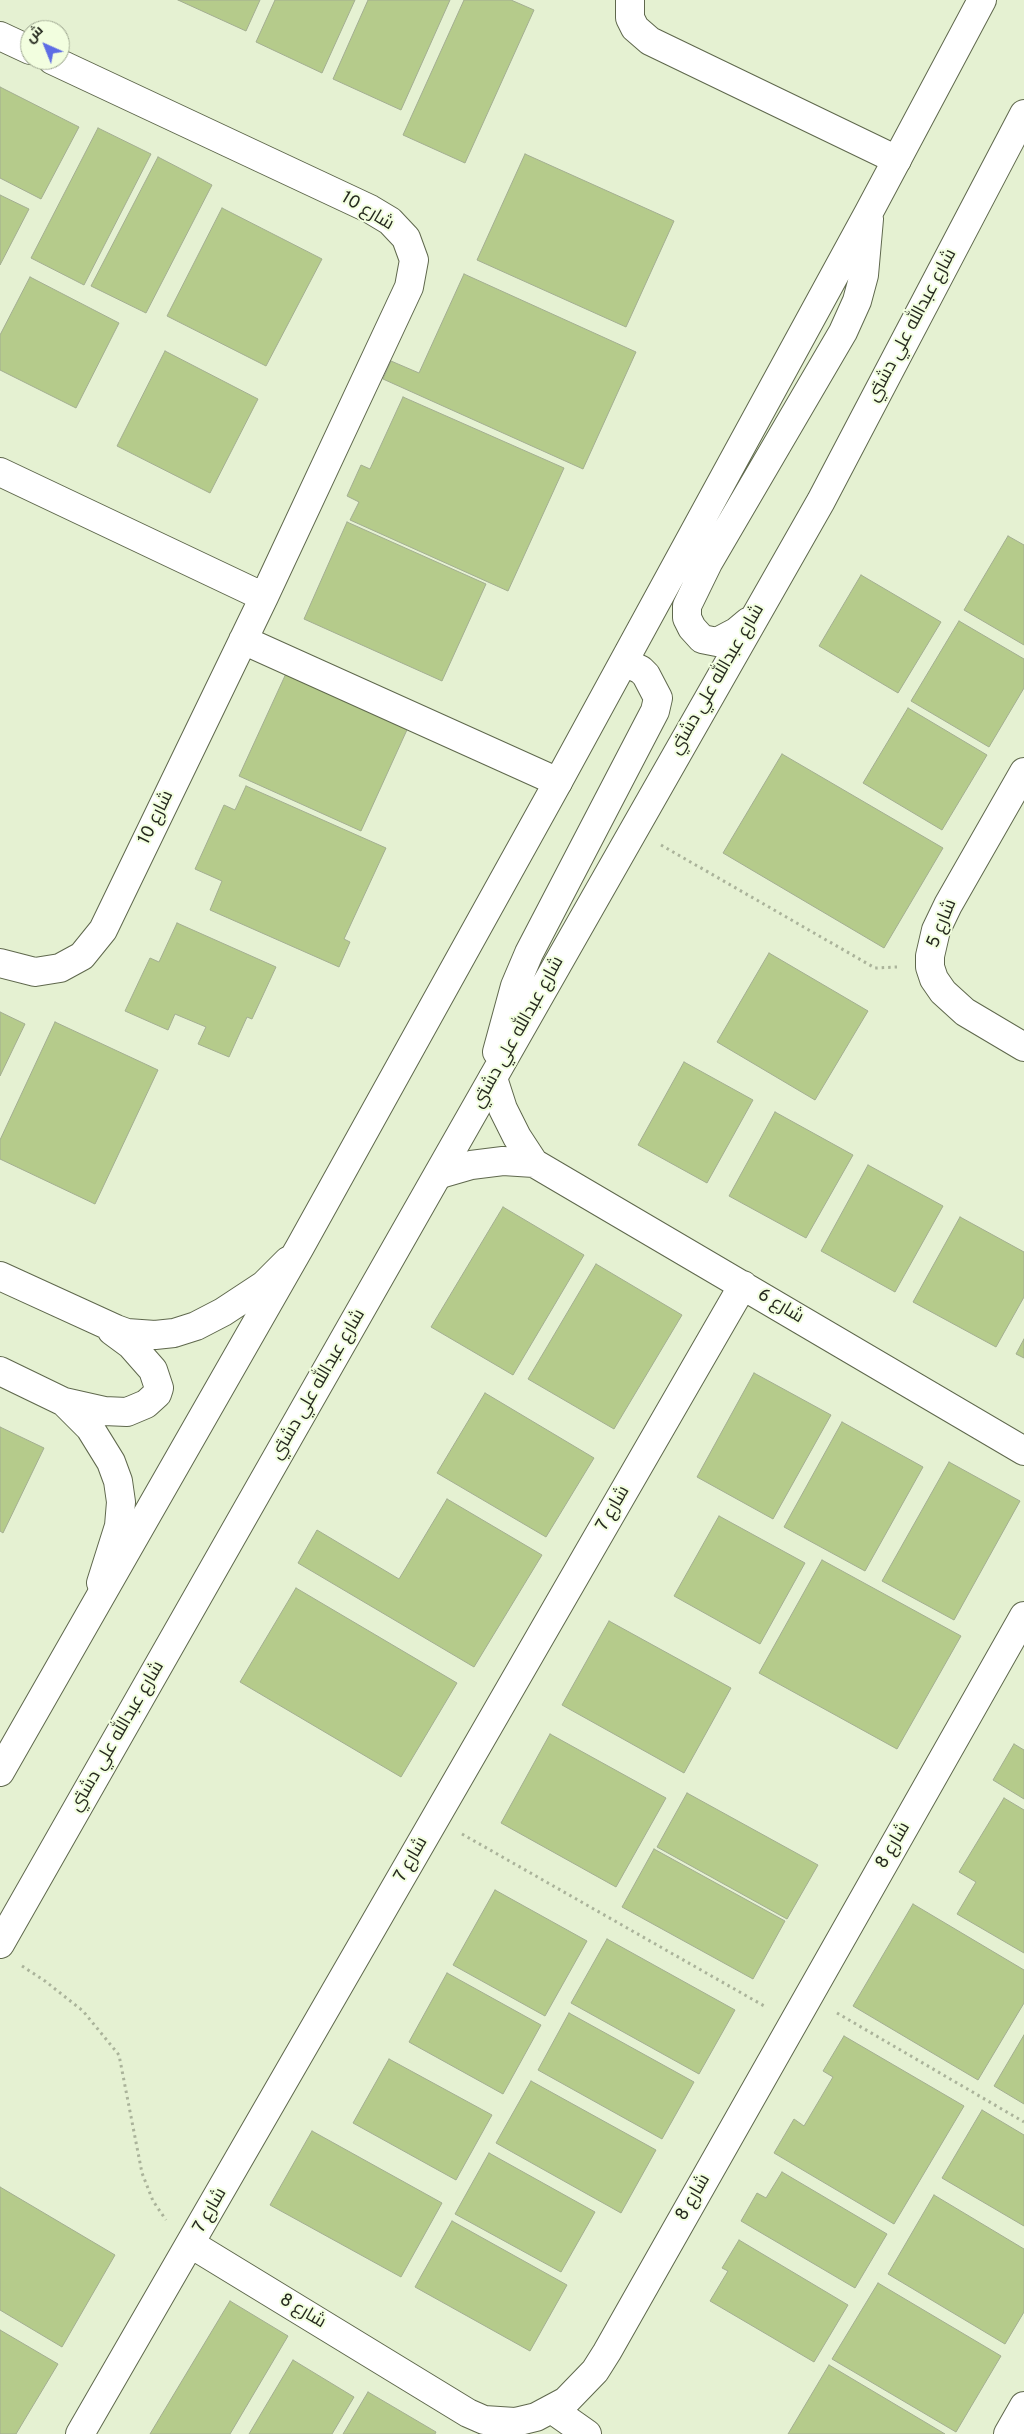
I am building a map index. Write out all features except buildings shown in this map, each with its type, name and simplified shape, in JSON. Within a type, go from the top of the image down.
[{"type":"street","points":[[630,0],[629,8],[633,23],[641,36],[898,160]]},
{"type":"street","points":[[0,1772],[300,1247],[625,662],[898,160],[982,0]]},
{"type":"street","points":[[0,36],[20,45]]},
{"type":"street","name":"شارع 10","points":[[0,963],[18,969],[49,971],[73,963],[93,946],[103,930],[264,597],[408,287],[414,260],[411,249],[397,228],[370,209],[70,68]]},
{"type":"street","name":"شارع عبدالله علي دشتي","points":[[8,1953],[493,1078],[753,617],[821,501],[1024,114]]},
{"type":"street","points":[[753,617],[736,632],[717,642],[702,639],[692,628],[687,618],[687,606],[708,563],[843,332],[857,301],[864,275],[869,212]]},
{"type":"street","points":[[0,472],[264,597]]},
{"type":"street","points":[[243,640],[558,782]]},
{"type":"street","points":[[493,1078],[504,1023],[515,986],[529,953],[654,711],[658,698],[646,675],[625,662]]},
{"type":"street","name":"شارع 5","points":[[1024,772],[936,930],[930,956],[930,967],[934,979],[953,1002],[1024,1047]]},
{"type":"street","name":"شارع 6","points":[[493,1078],[517,1137],[534,1163],[1024,1451]]},
{"type":"street","name":"شارع 6","points":[[440,1174],[471,1165],[503,1161],[534,1163]]},
{"type":"street","points":[[0,1276],[100,1323],[127,1333],[141,1335],[174,1333],[196,1326],[229,1308],[264,1284],[300,1247]]},
{"type":"street","name":"شارع 7","points":[[80,2434],[743,1285]]},
{"type":"street","points":[[0,1371],[64,1402],[104,1411],[127,1412],[146,1404],[157,1394],[159,1388],[158,1380],[147,1361],[120,1336],[100,1323]]},
{"type":"street","points":[[64,1402],[90,1428],[101,1444],[118,1481],[121,1502],[119,1526],[91,1610]]},
{"type":"street","name":"شارع 8","points":[[191,2244],[468,2413],[484,2420],[507,2422],[536,2417],[566,2401],[581,2388],[607,2352],[1024,1616]]},
{"type":"street","points":[[1008,2434],[1024,2406]]},
{"type":"street","points":[[552,2410],[587,2434]]},
{"type":"path","points":[[634,829],[875,968],[930,967]]},
{"type":"path","points":[[436,1819],[794,2022]]},
{"type":"path","points":[[8,1953],[83,2011],[119,2055],[142,2174],[153,2200],[168,2225],[191,2244]]},
{"type":"path","points":[[808,1996],[1024,2122]]}]
